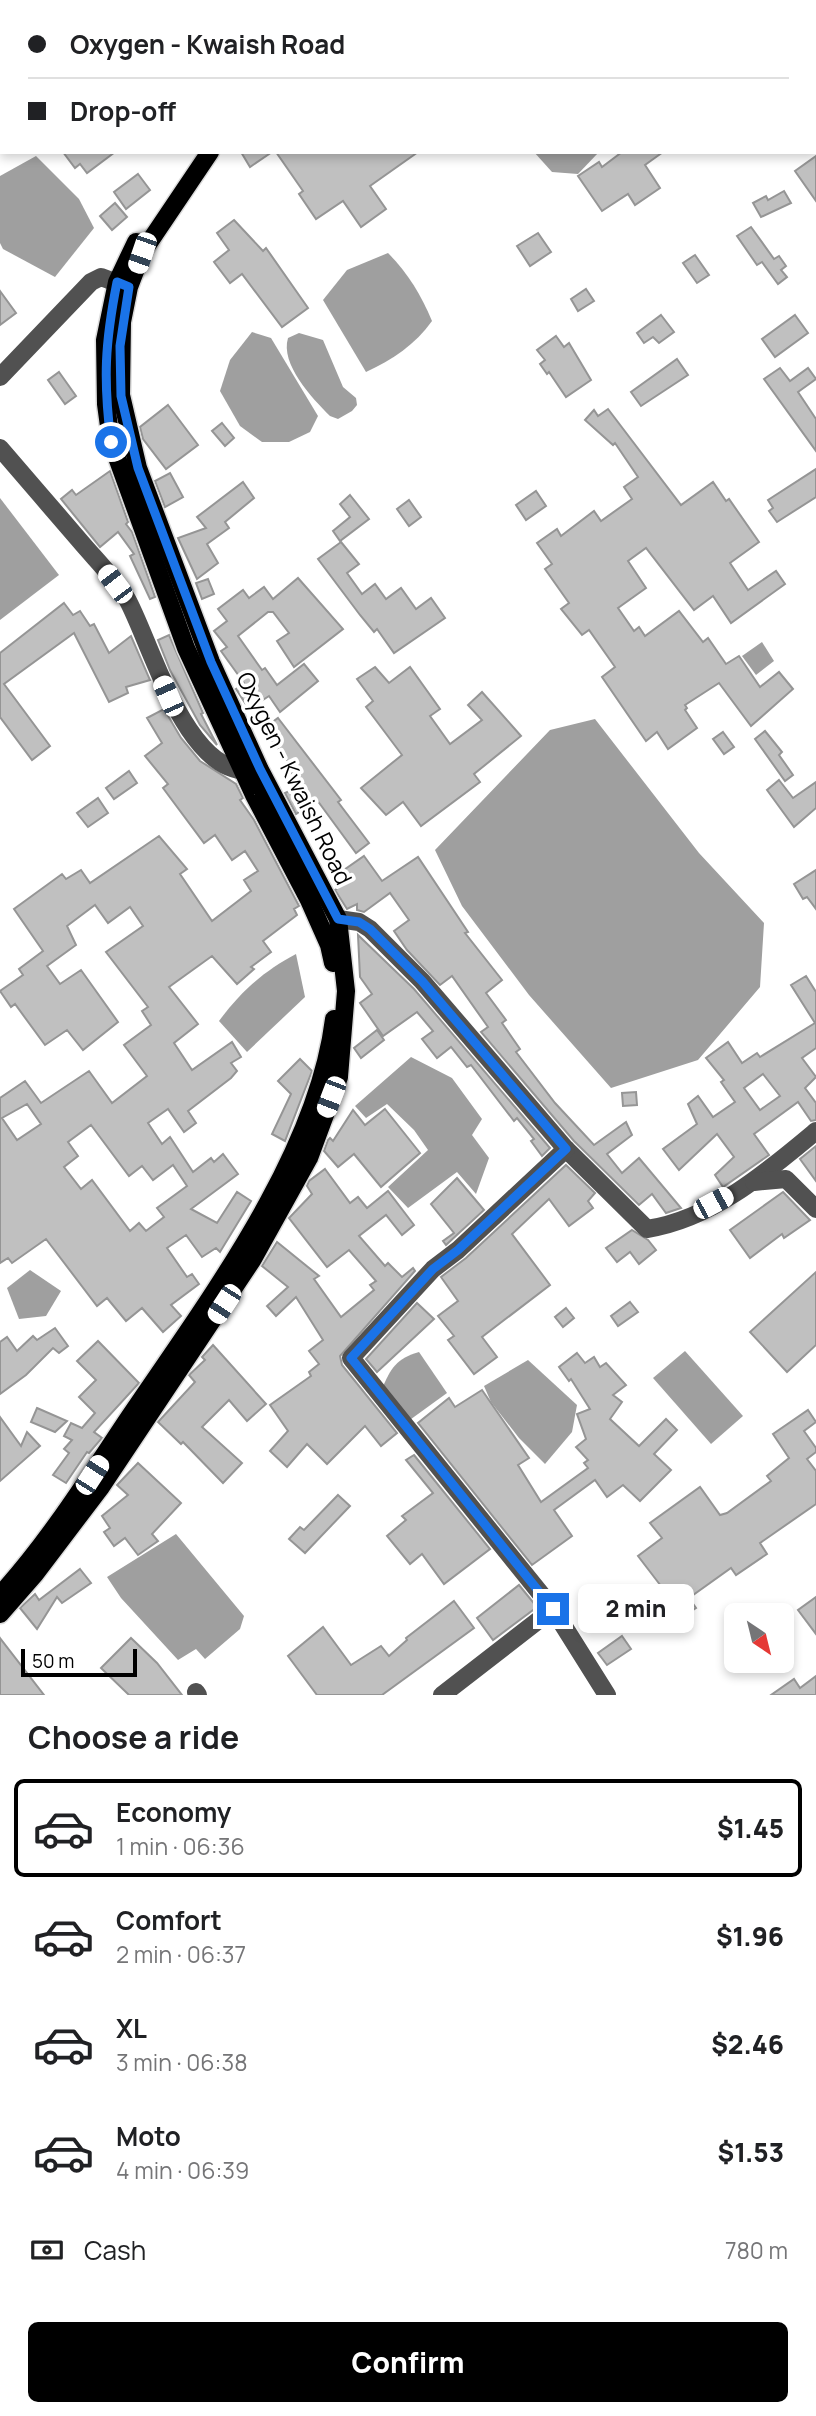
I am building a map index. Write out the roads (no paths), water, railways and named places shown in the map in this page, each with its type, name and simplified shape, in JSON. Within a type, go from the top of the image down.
[{"type":"main road","name":"Oxygen - Kwaish Road","points":[[0,1595],[68,1510],[244,1242],[293,1151],[321,1085],[333,1022],[336,977],[330,945],[252,771],[128,436],[121,396],[123,284],[130,251],[195,154]]},
{"type":"main road","name":"Oxygen - Kwaish Road","points":[[123,284],[209,154]]},
{"type":"main road","name":"Oxygen - Kwaish Road","points":[[0,1614],[35,1574],[101,1487],[253,1259],[309,1158],[339,1077],[346,991],[338,919],[252,771]]},
{"type":"street","points":[[0,377],[91,282],[101,277],[123,284]]},
{"type":"street","points":[[0,448],[127,599],[168,696],[195,739],[219,759],[252,771]]},
{"type":"street","points":[[338,919],[359,922],[370,929],[422,981],[566,1149],[647,1229],[673,1225],[754,1182],[816,1131]]},
{"type":"street","points":[[566,1149],[458,1250],[433,1269],[351,1358],[553,1609],[607,1695]]},
{"type":"street","points":[[754,1182],[786,1180],[816,1209]]},
{"type":"street","points":[[442,1695],[553,1609]]}]
